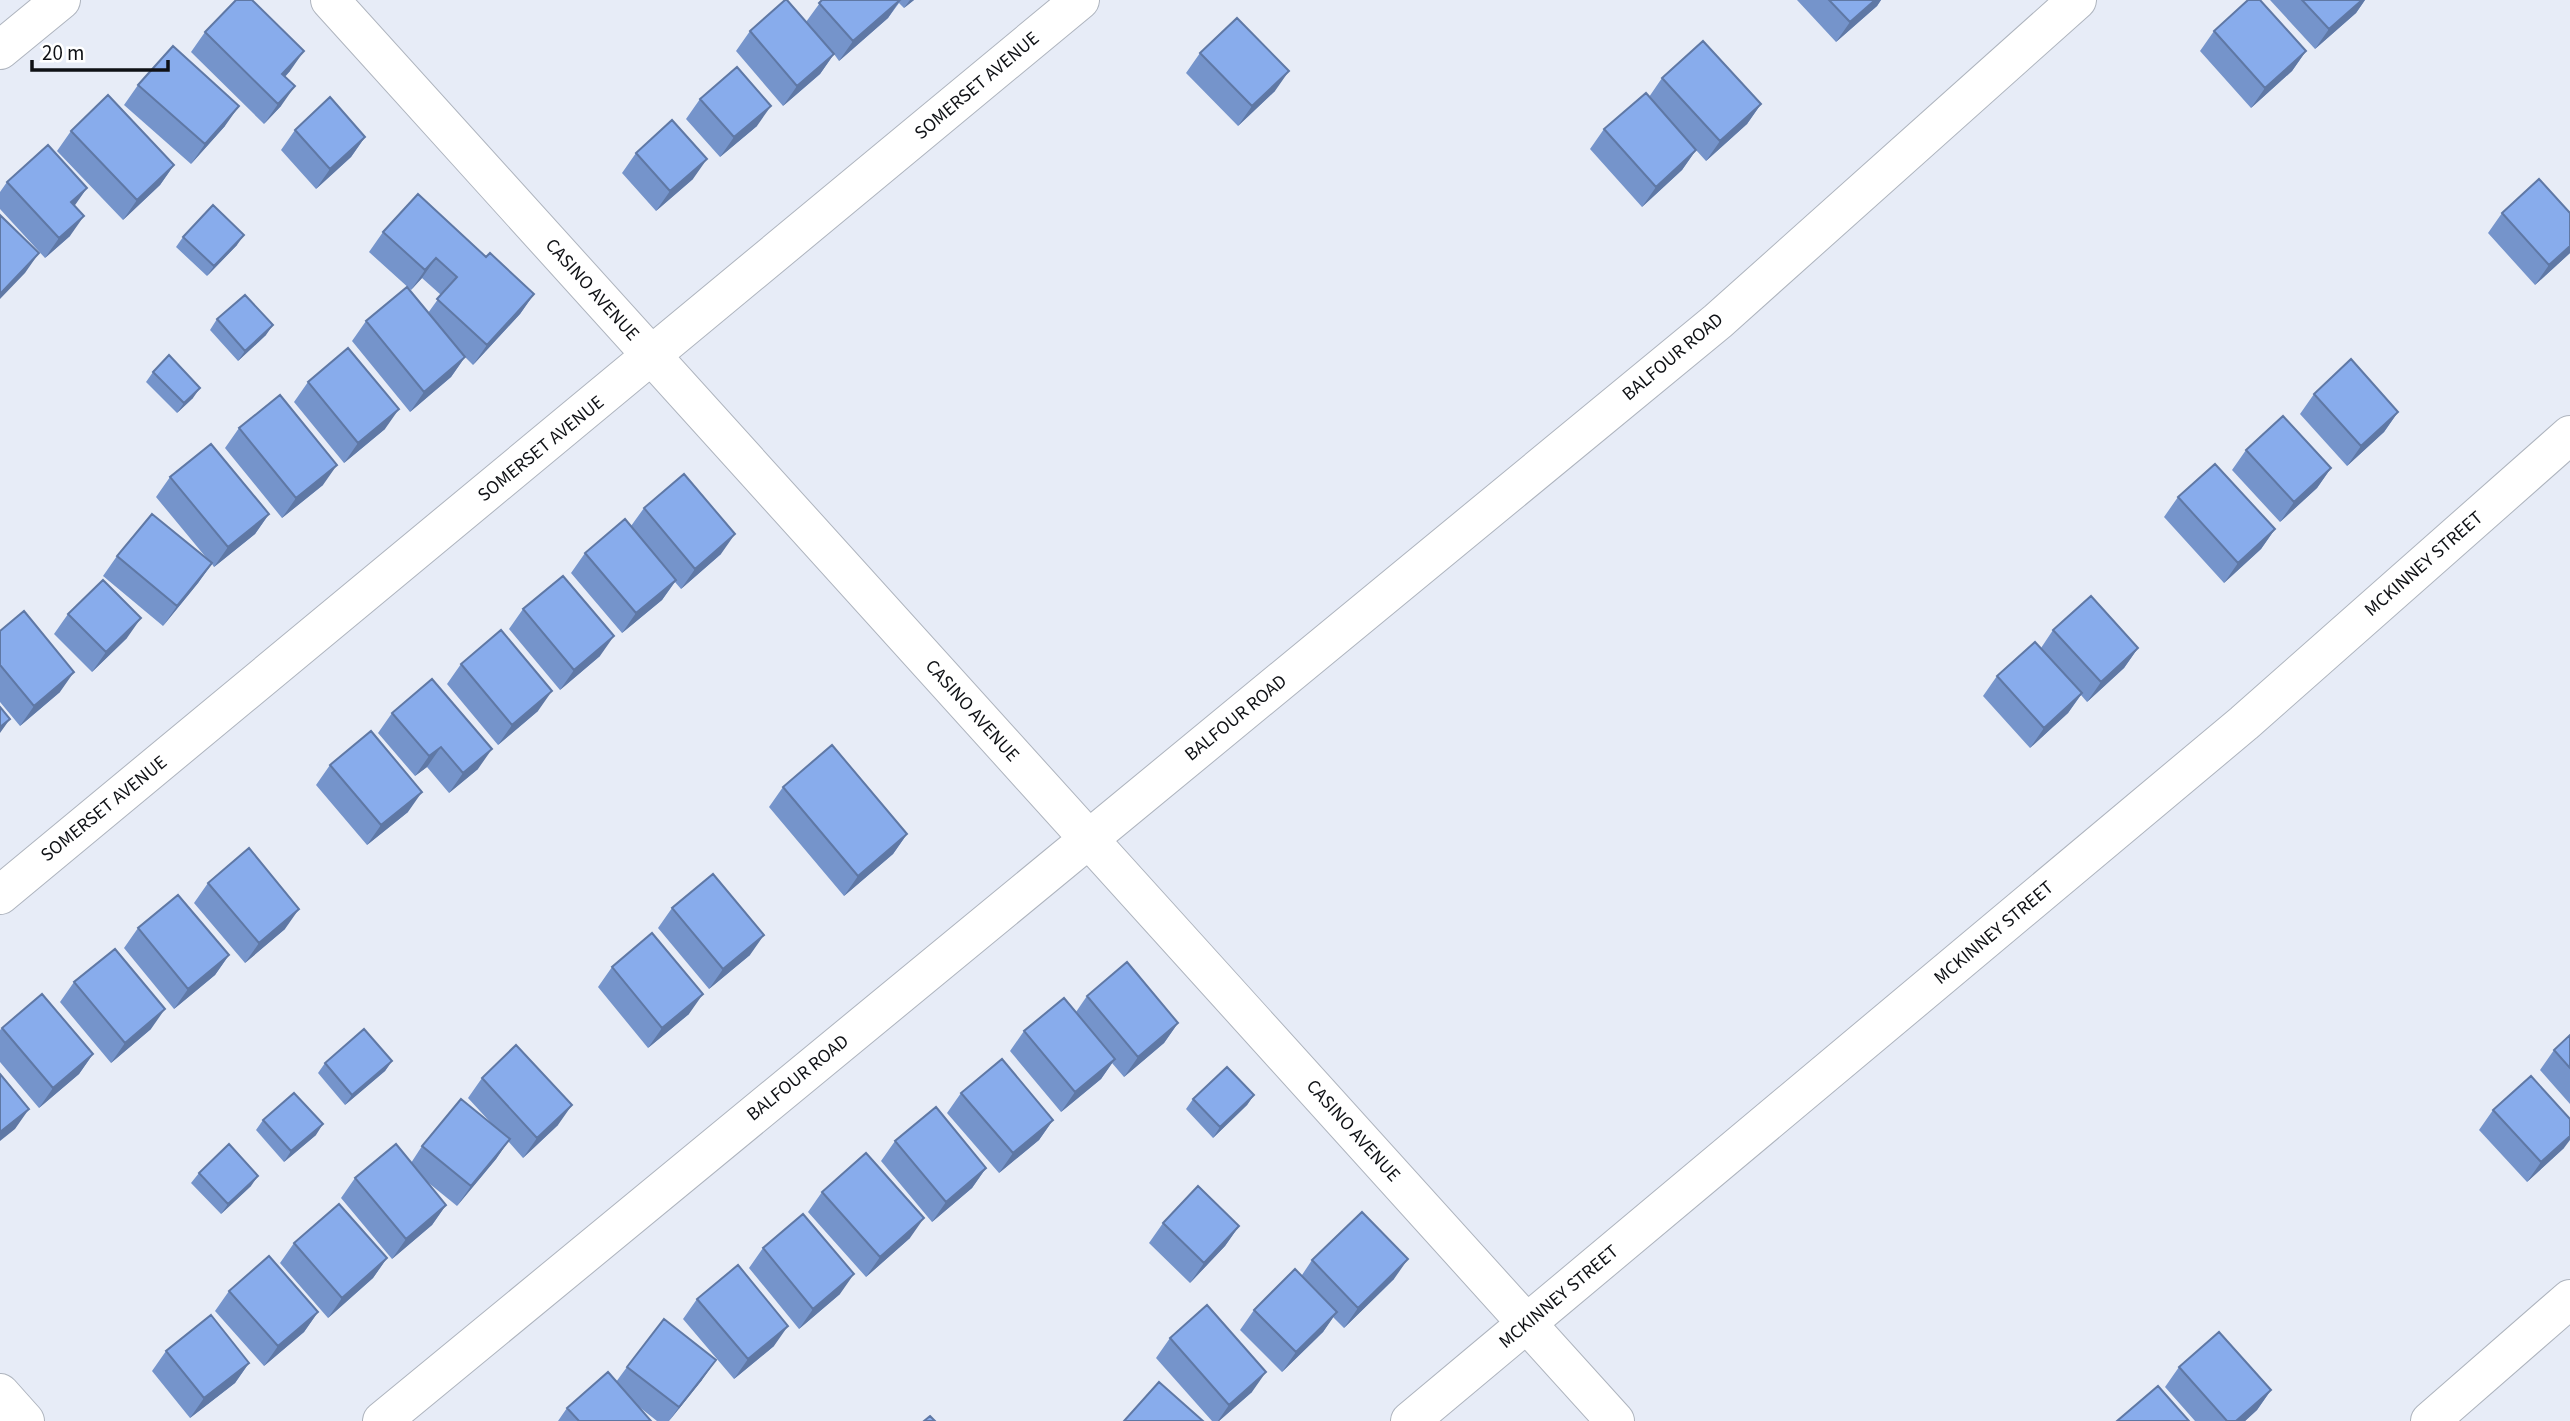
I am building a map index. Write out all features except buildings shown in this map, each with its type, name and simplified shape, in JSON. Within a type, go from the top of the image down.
[{"type":"street","points":[[0,50],[61,0]]},
{"type":"street","name":"CASINO AVENUE","points":[[330,0],[1615,1421]]},
{"type":"street","name":"SOMERSET AVENUE","points":[[0,895],[653,357],[1080,0]]},
{"type":"street","name":"BALFOUR ROAD","points":[[382,1421],[1718,321],[2077,0]]},
{"type":"street","name":"MCKINNEY STREET","points":[[1410,1421],[2244,723],[2570,435]]},
{"type":"street","points":[[2430,1421],[2570,1299]]},
{"type":"street","points":[[0,1393],[25,1421]]}]
